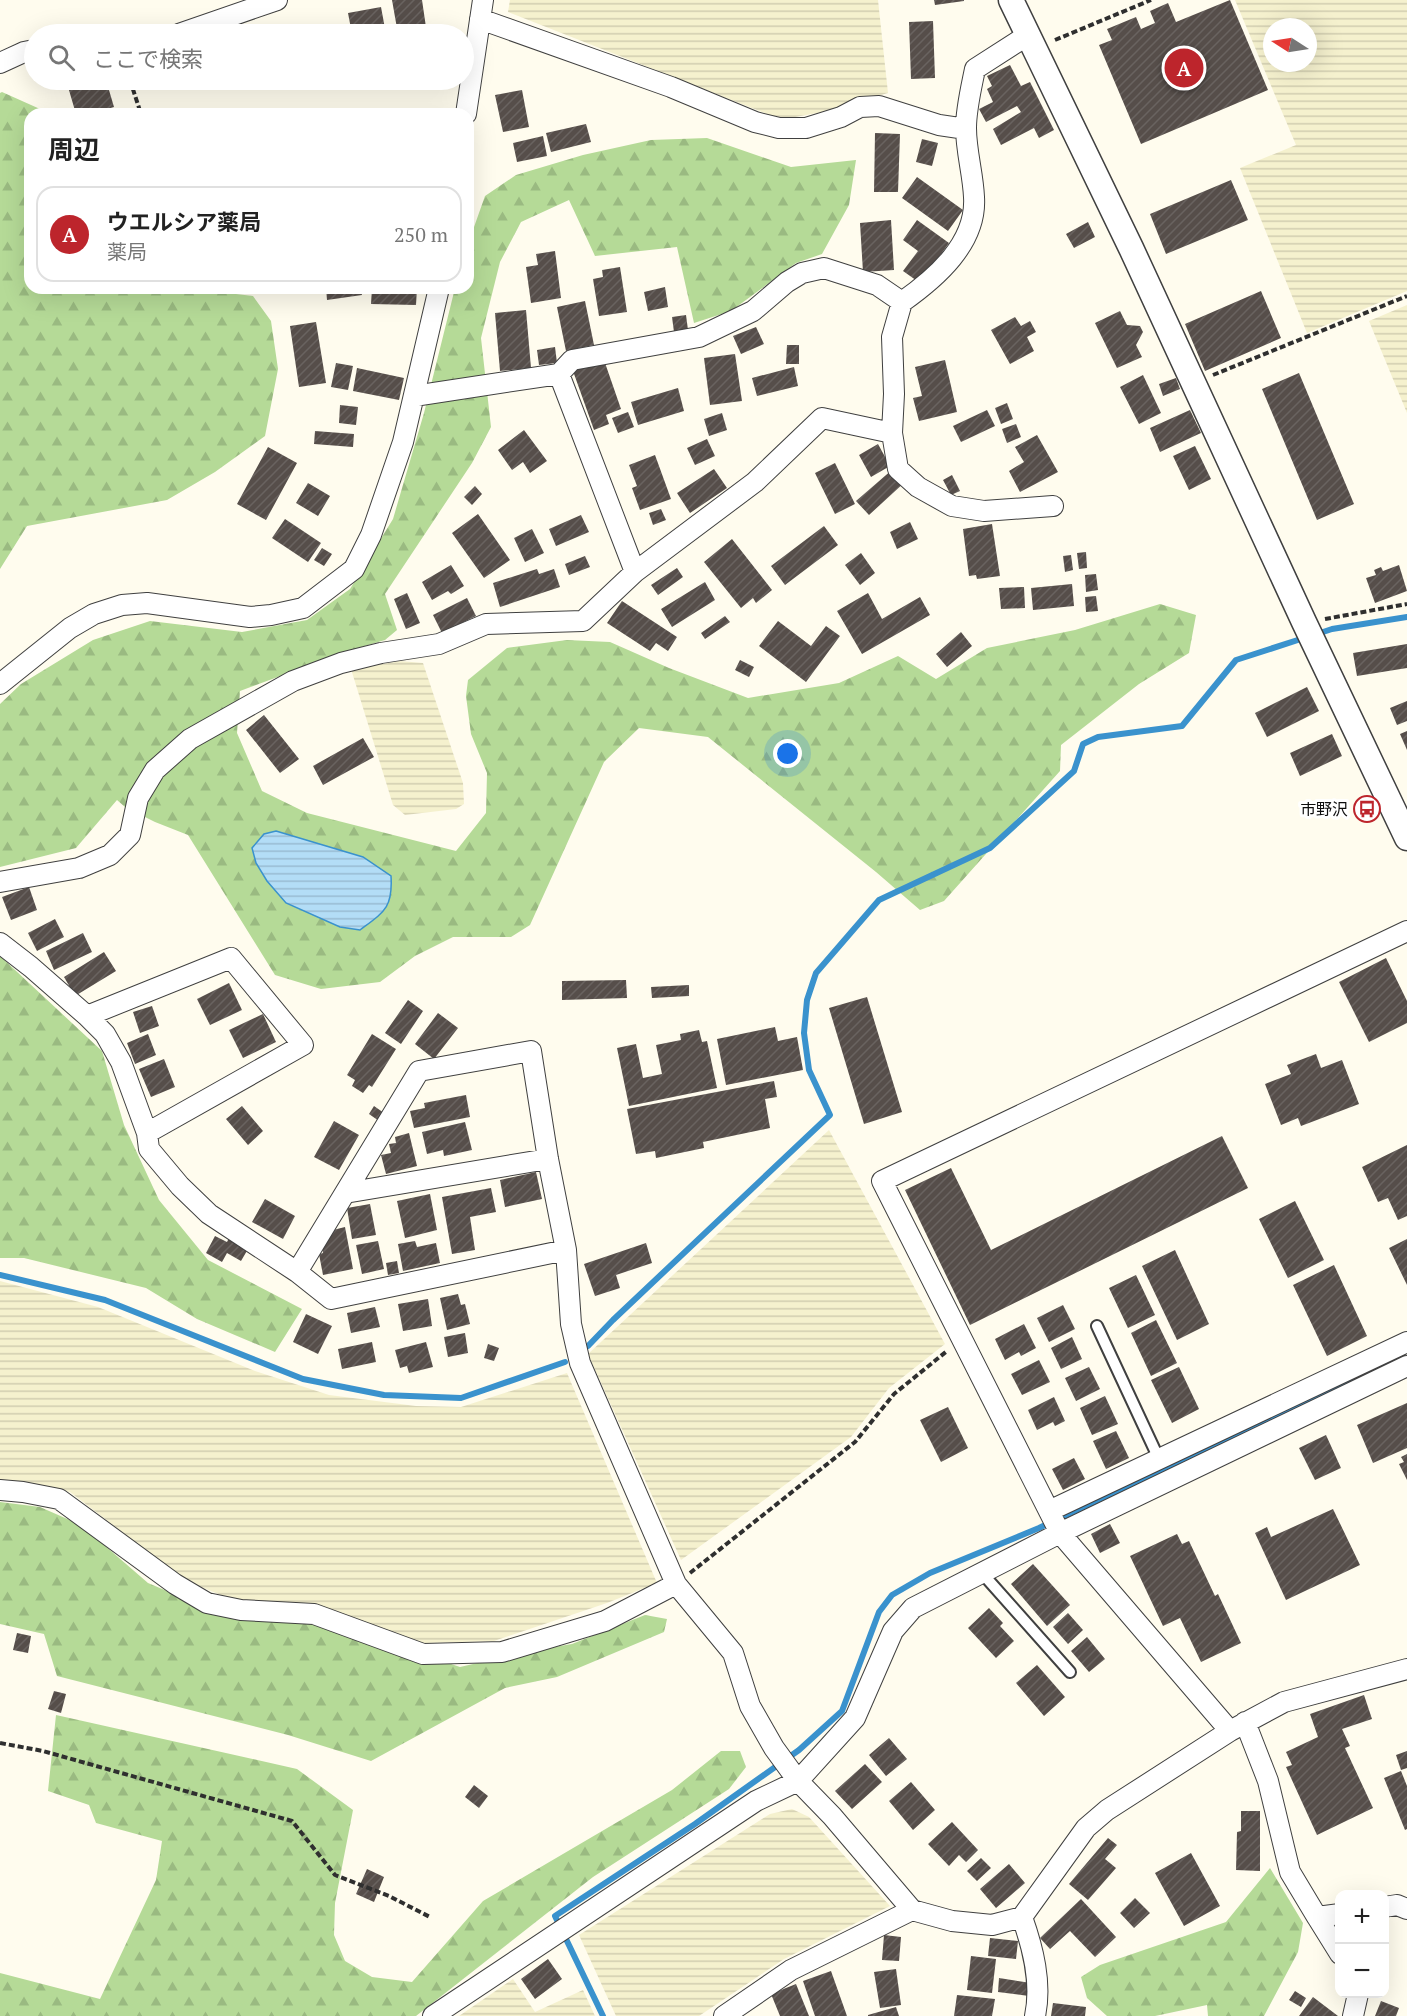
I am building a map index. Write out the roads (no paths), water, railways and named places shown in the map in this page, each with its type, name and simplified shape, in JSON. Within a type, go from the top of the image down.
[{"type":"street","points":[[208,24],[277,0]]},
{"type":"street","points":[[1011,0],[1131,248],[1407,838]]},
{"type":"street","points":[[474,62],[482,9],[755,122],[779,128],[806,128],[841,117],[860,107],[879,106],[939,125],[966,129]]},
{"type":"street","points":[[1031,42],[975,69],[966,129],[975,200],[970,224],[955,255],[929,283],[902,302],[892,337],[894,394],[892,433],[898,469],[918,487],[952,506],[984,511],[1053,506]]},
{"type":"street","points":[[0,63],[24,52]]},
{"type":"street","points":[[467,108],[470,90]]},
{"type":"street","points":[[414,396],[558,374],[572,360],[699,337],[753,311],[787,282],[802,273],[824,268],[877,285],[902,302]]},
{"type":"street","points":[[0,684],[70,628],[94,614],[122,605],[147,603],[250,617],[261,616],[303,608],[327,592],[354,569],[371,536],[403,442],[439,294]]},
{"type":"street","points":[[558,374],[635,572]]},
{"type":"street","points":[[0,882],[79,868],[110,855],[130,835],[138,798],[155,770],[190,739],[293,681],[341,663],[381,653],[439,644],[486,624],[583,621],[635,572],[754,482],[822,418],[892,433]]},
{"type":"street","points":[[1335,1946],[1290,1872],[1268,1781],[1237,1727],[1055,1522],[882,1181],[1407,931]]},
{"type":"street","points":[[0,943],[31,967],[105,1034],[121,1062],[147,1133],[149,1149],[180,1186],[209,1214],[297,1272],[331,1299],[566,1250]]},
{"type":"street","points":[[87,1016],[231,958],[303,1045],[147,1133]]},
{"type":"street","points":[[297,1272],[419,1071],[531,1051],[548,1159],[566,1250],[571,1324],[580,1363],[676,1584],[733,1653],[750,1706],[774,1748],[793,1774],[912,1910],[952,1921],[992,1924],[1022,1917],[1086,1828],[1107,1810],[1237,1727],[1284,1702],[1407,1669]]},
{"type":"street","points":[[345,1193],[548,1159]]},
{"type":"street","points":[[433,2016],[793,1774],[855,1718],[893,1631],[913,1608],[982,1573],[1055,1522],[1158,1459],[1407,1342]]},
{"type":"street","points":[[1055,1522],[1407,1366]]},
{"type":"street","points":[[0,1490],[59,1499],[175,1584],[207,1603],[241,1610],[314,1614],[423,1654],[502,1652],[605,1621],[676,1584]]},
{"type":"street","points":[[1389,1906],[1397,1905],[1407,1909]]},
{"type":"street","points":[[724,2016],[791,1970],[912,1910]]},
{"type":"street","points":[[1317,1917],[1335,1915]]},
{"type":"street","points":[[1022,1917],[1031,1942],[1038,1986],[1035,2016]]},
{"type":"street","points":[[1353,2016],[1357,1998]]},
{"type":"lane","points":[[1097,1326],[1158,1459]]},
{"type":"lane","points":[[982,1573],[1070,1672]]},
{"type":"water","points":[[276,831],[363,857],[391,876],[390,895],[385,908],[360,930],[340,927],[286,903],[267,881],[256,863],[252,848],[264,834]]},
{"type":"waterway","points":[[1317,634],[1332,629],[1407,617]]},
{"type":"waterway","points":[[588,1346],[830,1115],[809,1070],[804,1033],[807,1000],[816,973],[879,900],[990,848],[1074,771],[1083,744],[1098,737],[1182,726],[1236,660],[1304,638]]},
{"type":"waterway","points":[[0,1275],[105,1300],[303,1379],[384,1395],[461,1398],[565,1362]]},
{"type":"waterway","points":[[603,2016],[555,1916],[695,1824],[799,1750],[842,1711],[879,1612],[892,1595],[930,1573],[1039,1528],[1382,1364]]},
{"type":"place","name":"ウエルシア薬局","points":[[1184,68]]},
{"type":"place","name":"市野沢","points":[[1367,809]]}]
